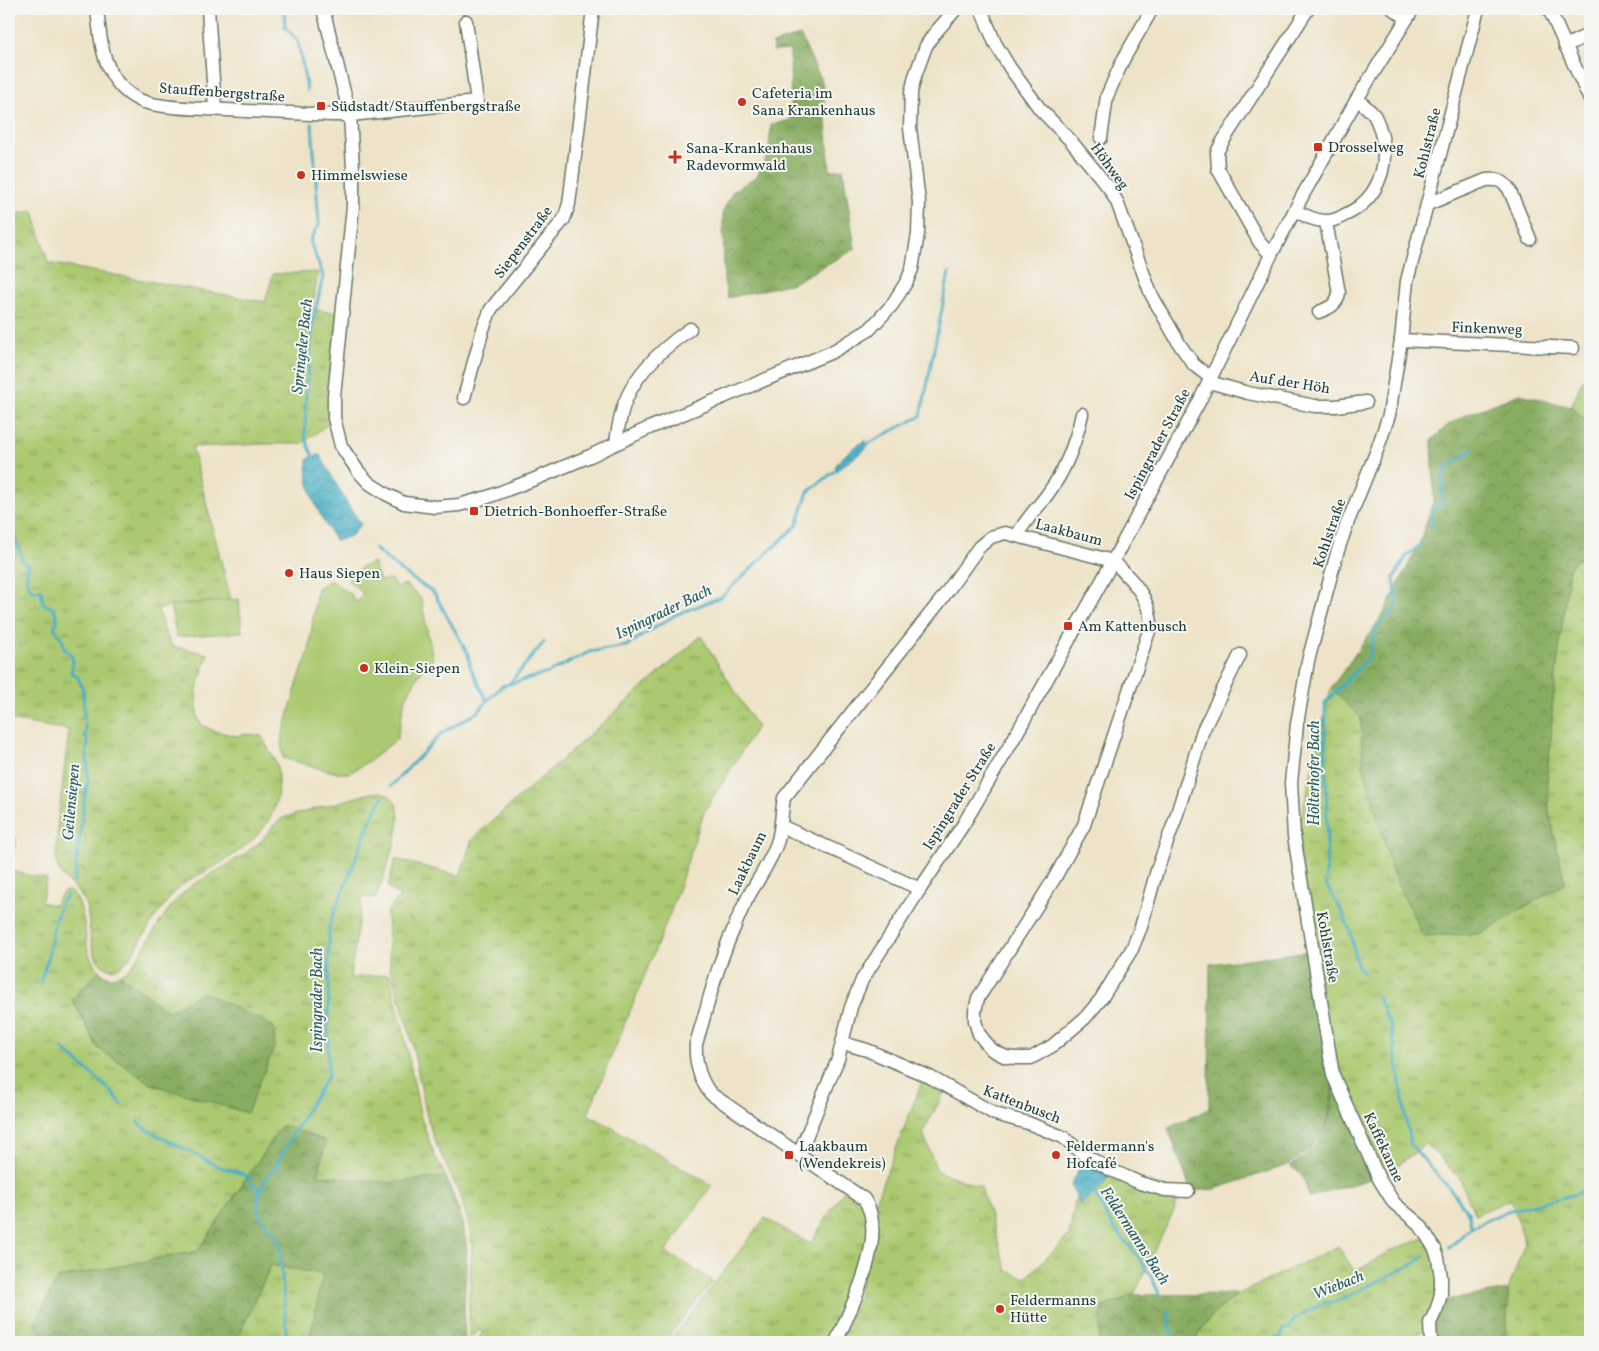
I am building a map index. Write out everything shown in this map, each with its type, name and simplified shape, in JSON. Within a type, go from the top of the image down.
[{"type":"street","name":"Stauffenbergstraße","points":[[97,9],[100,42],[105,60],[113,76],[125,90],[139,100],[149,104],[215,110],[350,115]]},
{"type":"street","points":[[208,9],[215,110]]},
{"type":"street","points":[[323,9],[350,115],[353,168],[353,206],[334,396],[334,418],[341,446],[358,471],[369,482],[386,494],[404,503],[435,507],[472,502],[505,492],[675,417],[832,352],[869,330],[892,306],[908,281],[912,269],[918,234],[919,202],[910,128],[911,93],[926,46],[956,9]]},
{"type":"street","name":"Siepenstraße","points":[[464,398],[483,329],[491,309],[564,219],[569,204],[593,9]]},
{"type":"street","name":"Höhweg","points":[[981,9],[995,43],[1010,68],[1040,109],[1071,141],[1109,188],[1117,202],[1151,294],[1180,345],[1194,365],[1210,380]]},
{"type":"street","points":[[1101,138],[1107,96],[1123,60],[1152,9]]},
{"type":"street","points":[[1272,254],[1260,243],[1218,169],[1218,152],[1223,141],[1308,9]]},
{"type":"street","points":[[1393,9],[1410,14]]},
{"type":"street","name":"Kohlstraße","points":[[1333,1075],[1296,856],[1292,820],[1291,783],[1297,724],[1308,662],[1337,553],[1389,415],[1401,340],[1407,282],[1478,9]]},
{"type":"street","points":[[1549,9],[1590,100]]},
{"type":"street","name":"Ispingrader Straße","points":[[799,1154],[824,1097],[843,1043],[851,1007],[862,980],[963,825],[1018,732],[1113,561],[1210,380],[1295,210],[1357,99],[1410,14]]},
{"type":"street","points":[[350,115],[477,102],[466,21]]},
{"type":"street","points":[[1565,46],[1590,34]]},
{"type":"street","points":[[1295,210],[1311,219],[1326,222],[1356,210],[1371,195],[1382,172],[1384,147],[1377,122],[1368,108],[1357,99]]},
{"type":"street","points":[[1428,204],[1486,180],[1494,179],[1500,181],[1506,184],[1509,189],[1530,239]]},
{"type":"street","points":[[1319,312],[1334,305],[1338,299],[1326,222]]},
{"type":"street","points":[[616,443],[620,418],[637,381],[653,359],[690,329]]},
{"type":"street","name":"Finkenweg","points":[[1401,340],[1573,348]]},
{"type":"street","name":"Auf der Höh","points":[[1210,380],[1248,393],[1315,406],[1336,406],[1366,402]]},
{"type":"street","name":"Laakbaum","points":[[1016,536],[1026,520],[1049,492],[1064,467],[1078,434],[1082,414]]},
{"type":"street","name":"Laakbaum","points":[[799,1154],[711,1094],[703,1084],[695,1057],[696,1044],[721,960],[733,929],[777,842],[784,798],[930,614],[979,547],[991,536],[1005,534],[1016,536],[1113,561]]},
{"type":"street","points":[[1113,561],[1140,590],[1146,602],[1151,624],[1084,825],[1054,879],[978,998],[974,1011],[975,1021],[982,1039],[992,1050],[1006,1057],[1015,1058],[1031,1058],[1040,1054],[1085,1018],[1101,999],[1132,949],[1141,927],[1157,870],[1203,730],[1240,654]]},
{"type":"street","points":[[781,826],[920,889]]},
{"type":"street","name":"Kattenbusch","points":[[843,1043],[867,1050],[930,1077],[995,1114],[1028,1123],[1063,1137],[1086,1156],[1140,1183],[1165,1190],[1188,1192]]},
{"type":"street","name":"Kaffekanne","points":[[1333,1075],[1379,1179],[1388,1195],[1394,1203],[1420,1225],[1438,1258],[1441,1294],[1430,1322],[1432,1342]]},
{"type":"street","points":[[799,1154],[864,1199],[870,1207],[872,1214],[873,1229],[866,1268],[856,1297],[836,1342]]},
{"type":"green space","points":[[800,35],[823,84],[830,171],[843,169],[855,249],[793,283],[728,298],[724,281],[723,211],[733,191],[756,177],[763,165],[769,149],[771,125],[791,120],[790,50],[773,51],[773,44]]},
{"type":"green space","points":[[34,211],[48,263],[265,302],[273,274],[318,272],[312,310],[339,313],[331,422],[301,444],[192,447],[231,600],[170,606],[158,610],[164,630],[172,646],[208,654],[196,693],[198,719],[202,725],[214,731],[237,736],[247,734],[262,736],[278,768],[278,786],[272,813],[259,834],[249,843],[228,859],[180,887],[159,912],[129,959],[115,969],[105,967],[95,954],[84,901],[77,890],[64,878],[56,861],[58,821],[69,730],[9,720],[9,215]]},
{"type":"green space","points":[[1590,374],[1590,424],[1571,407],[1582,381]]},
{"type":"green space","points":[[1520,394],[1571,407],[1590,424],[1590,551],[1576,560],[1569,569],[1552,708],[1551,742],[1547,772],[1549,813],[1565,884],[1482,934],[1423,936],[1393,874],[1363,765],[1361,718],[1331,688],[1383,615],[1420,542],[1434,499],[1432,440],[1448,425],[1463,416]]},
{"type":"green space","points":[[1590,551],[1590,1342],[1506,1342],[1508,1290],[1525,1243],[1511,1199],[1475,1215],[1459,1177],[1426,1144],[1390,1171],[1379,1176],[1334,1075],[1297,834],[1331,688],[1361,718],[1363,765],[1526,906],[1565,884],[1549,813],[1547,772],[1551,742],[1552,708],[1569,569],[1576,560]]},
{"type":"green space","name":"Klein-Siepen","points":[[373,562],[380,581],[390,579],[398,588],[405,584],[421,598],[433,659],[418,676],[405,700],[397,739],[372,759],[350,773],[337,773],[283,758],[281,741],[298,681],[309,651],[317,588],[331,580],[352,595],[353,600],[359,601],[362,592],[348,580],[360,568]]},
{"type":"green space","points":[[239,599],[242,632],[177,637],[170,606]]},
{"type":"green space","points":[[701,636],[757,727],[704,812],[671,911],[588,1114],[712,1185],[666,1252],[713,1281],[664,1342],[475,1342],[482,1334],[480,1330],[469,1338],[472,1246],[470,1232],[462,1200],[434,1139],[427,1117],[410,1033],[390,968],[387,913],[400,897],[388,887],[395,859],[460,876],[472,839]]},
{"type":"green space","points":[[381,792],[390,796],[395,802],[399,813],[396,837],[376,898],[362,898],[350,978],[389,974],[402,1024],[421,1118],[434,1154],[446,1177],[390,1183],[318,1175],[282,1125],[198,1251],[58,1278],[34,1325],[52,1342],[9,1342],[9,836],[16,838],[10,871],[47,879],[41,902],[54,905],[65,891],[73,893],[77,899],[83,916],[89,953],[99,971],[72,999],[98,1048],[232,1007],[203,992],[168,1012],[120,975],[130,968],[168,911],[182,894],[191,886],[245,854],[261,841],[273,826],[283,818],[371,793]]},
{"type":"green space","points":[[1310,951],[1333,1076],[1331,1105],[1327,1123],[1309,1150],[1288,1165],[1215,1189],[1191,1191],[1168,1128],[1209,1109],[1210,964]]},
{"type":"green space","points":[[99,971],[109,976],[120,975],[168,1012],[203,992],[274,1027],[275,1046],[247,1113],[151,1084],[98,1048],[72,999]]},
{"type":"green space","points":[[924,1077],[946,1089],[923,1132],[937,1171],[981,1187],[1007,1271],[1026,1278],[1069,1235],[1083,1159],[1182,1193],[1134,1295],[1102,1307],[1099,1342],[839,1342],[858,1298],[873,1207]]},
{"type":"green space","points":[[1334,1079],[1377,1177],[1309,1197],[1301,1175],[1290,1166],[1303,1158],[1320,1139],[1329,1118]]},
{"type":"green space","points":[[282,1125],[326,1141],[318,1175],[390,1183],[446,1177],[462,1219],[467,1249],[464,1310],[465,1342],[309,1342],[323,1274],[271,1265],[236,1342],[52,1342],[34,1325],[58,1278],[198,1251]]},
{"type":"green space","points":[[844,1190],[862,1204],[869,1217],[864,1267],[834,1342],[669,1342],[765,1218],[810,1244]]},
{"type":"green space","points":[[1427,1237],[1440,1277],[1428,1326],[1409,1342],[1196,1342],[1197,1337],[1214,1313],[1239,1294],[1338,1246],[1355,1272],[1392,1250]]},
{"type":"green space","points":[[271,1265],[323,1274],[309,1342],[236,1342]]},
{"type":"green space","points":[[1508,1290],[1506,1342],[1434,1342],[1432,1324],[1441,1301]]},
{"type":"green space","points":[[1239,1294],[1208,1321],[1196,1342],[1099,1342],[1102,1307],[1134,1295]]},
{"type":"water","points":[[866,440],[866,449],[840,468],[835,468],[843,457]]},
{"type":"water","points":[[320,455],[361,524],[351,536],[336,541],[314,502],[308,481],[308,459]]},
{"type":"water","points":[[1082,1163],[1090,1164],[1109,1175],[1103,1186],[1080,1205],[1071,1185]]},
{"type":"waterway","name":"Springeler Bach","points":[[284,9],[285,27],[298,41],[307,90]]},
{"type":"waterway","name":"Springeler Bach","points":[[312,124],[319,224],[310,241],[323,276],[313,322],[306,393],[305,437],[314,458]]},
{"type":"waterway","name":"Ispingrader Bach","points":[[864,448],[871,442],[921,416],[949,273]]},
{"type":"waterway","name":"Hölterhofer Bach","points":[[1431,528],[1432,514],[1435,507],[1442,504],[1443,473],[1450,465],[1472,449]]},
{"type":"waterway","name":"Ispingrader Bach","points":[[391,786],[442,733],[478,712],[502,686],[548,673],[589,652],[626,646],[675,615],[721,597],[797,525],[808,492],[841,466]]},
{"type":"waterway","name":"Geilensiepen","points":[[9,524],[15,536],[22,561],[29,566],[26,576],[28,585],[33,591],[41,590],[43,603],[54,609],[58,620],[54,627],[62,639],[65,650],[72,656],[71,672],[78,677],[83,690],[84,718]]},
{"type":"waterway","name":"Hölterhofer Bach","points":[[1363,972],[1357,965],[1351,934],[1342,911],[1326,884],[1325,703],[1369,657],[1376,628],[1397,607],[1394,578],[1407,555],[1423,544]]},
{"type":"waterway","name":"Springeler Bach","points":[[375,549],[401,571],[434,593],[468,654],[470,666],[487,701]]},
{"type":"waterway","points":[[509,684],[544,642]]},
{"type":"waterway","name":"Geilensiepen","points":[[74,882],[88,782],[88,745],[87,739],[84,736],[86,731],[85,724]]},
{"type":"waterway","name":"Ispingrader Bach","points":[[259,1196],[266,1178],[273,1171],[306,1111],[328,1076],[329,926],[372,817],[383,797]]},
{"type":"waterway","name":"Geilensiepen","points":[[40,983],[48,958],[55,919],[60,904],[67,895]]},
{"type":"waterway","name":"Hölterhofer Bach","points":[[1377,996],[1391,1027],[1410,1144],[1452,1191],[1469,1214],[1470,1228]]},
{"type":"waterway","name":"Geilensiepen","points":[[62,1048],[111,1091],[121,1104]]},
{"type":"waterway","name":"Ispingrader Bach","points":[[138,1122],[153,1133],[213,1164],[248,1177],[253,1186],[260,1188],[257,1206],[260,1217],[276,1235],[280,1247],[287,1342]]},
{"type":"waterway","name":"Wiebach","points":[[1449,1248],[1470,1228],[1507,1211],[1573,1195],[1590,1187]]},
{"type":"waterway","name":"Feldermanns Bach","points":[[1092,1190],[1113,1227],[1137,1255],[1151,1276],[1160,1296]]},
{"type":"waterway","name":"Wiebach","points":[[1269,1342],[1281,1337],[1284,1329],[1290,1328],[1294,1319],[1322,1303],[1336,1302],[1417,1262],[1424,1255]]},
{"type":"waterway","name":"Feldermanns Bach","points":[[1168,1310],[1172,1342]]},
{"type":"place","name":"Cafeteria im Sana Krankenhaus","points":[[742,102]]},
{"type":"place","name":"Südstadt/Stauffenbergstraße","points":[[321,106]]},
{"type":"place","name":"Drosselweg","points":[[1318,147]]},
{"type":"place","name":"Sana-Krankenhaus Radevormwald","points":[[675,157]]},
{"type":"place","name":"Himmelswiese","points":[[301,175]]},
{"type":"place","name":"Dietrich-Bonhoeffer-Straße","points":[[474,511]]},
{"type":"place","name":"Haus Siepen","points":[[289,573]]},
{"type":"place","name":"Am Kattenbusch","points":[[1068,626]]},
{"type":"place","name":"Klein-Siepen","points":[[364,668]]},
{"type":"place","name":"Laakbaum (Wendekreis)","points":[[789,1155]]},
{"type":"place","name":"Feldermann's Hofcafé","points":[[1056,1155]]},
{"type":"place","name":"Feldermanns Hütte","points":[[1000,1309]]}]
